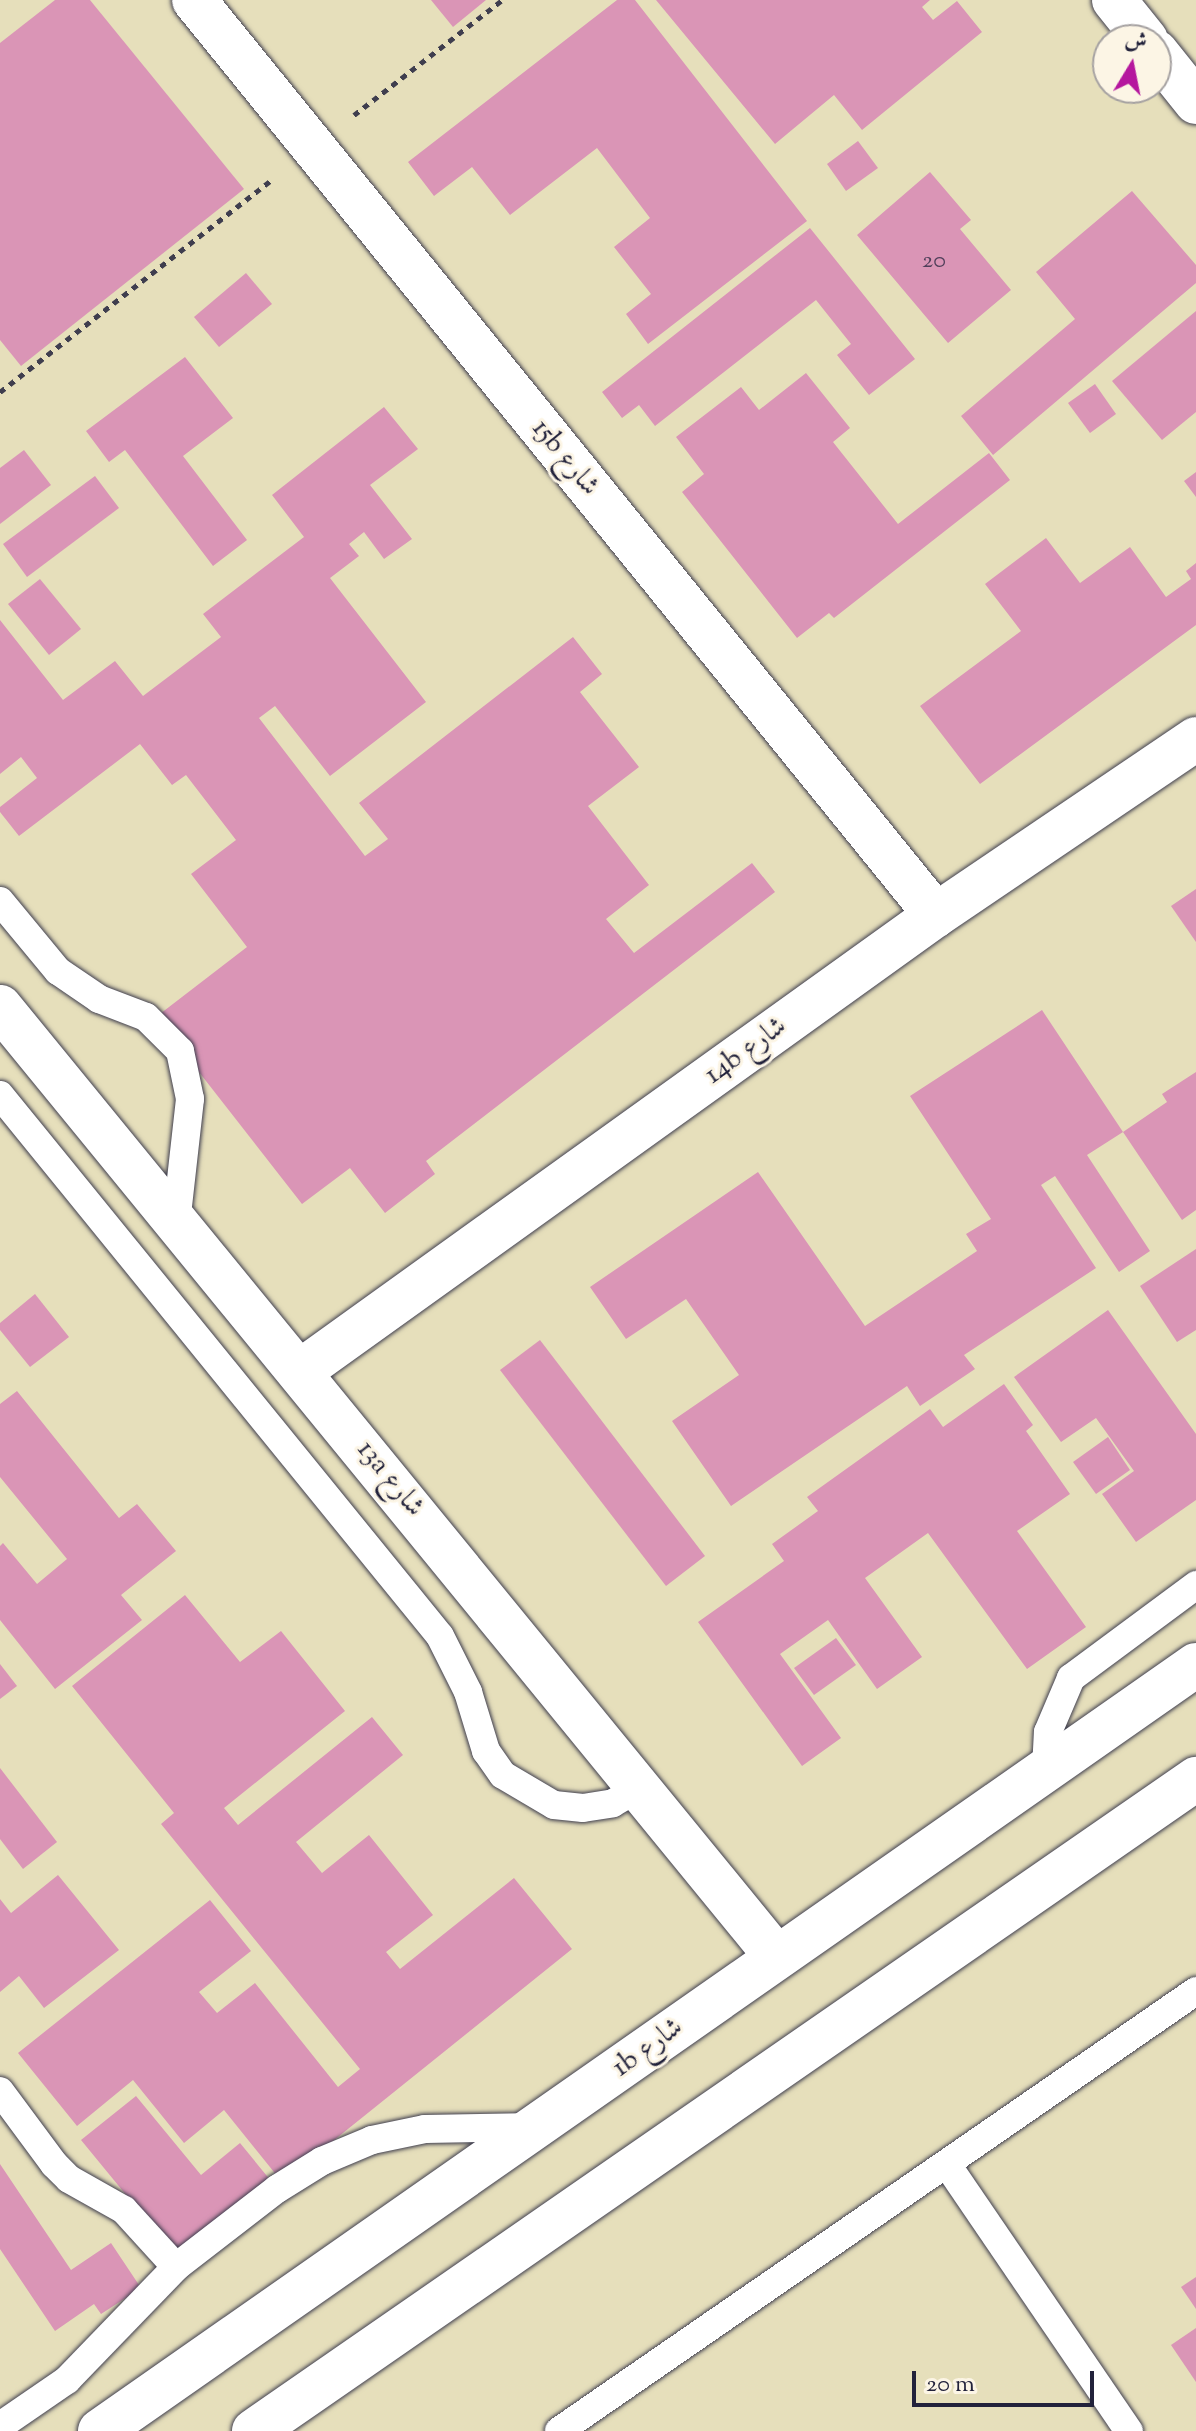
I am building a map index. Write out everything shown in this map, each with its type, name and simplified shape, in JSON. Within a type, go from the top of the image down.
[{"type":"street","name":"15b شارع","points":[[194,0],[936,915]]},
{"type":"street","points":[[1114,0],[1133,24]]},
{"type":"street","points":[[1172,72],[1196,102]]},
{"type":"street","name":"14b شارع","points":[[302,1370],[936,915],[1196,739]]},
{"type":"street","name":"13a شارع","points":[[0,1007],[176,1224],[302,1370],[642,1786],[775,1955]]},
{"type":"street","name":"1b شارع","points":[[100,2431],[540,2127],[775,1955],[1196,1665]]},
{"type":"street","points":[[254,2431],[1196,1779]]},
{"type":"lane","points":[[0,901],[58,971],[99,999],[146,1017],[180,1051],[190,1099],[176,1224]]},
{"type":"lane","points":[[0,1095],[440,1636],[468,1692],[486,1751],[503,1775],[554,1805],[583,1808],[613,1803],[642,1786]]},
{"type":"lane","points":[[1046,1769],[1048,1732],[1071,1678],[1196,1585]]},
{"type":"lane","points":[[559,2431],[948,2166],[1196,1991]]},
{"type":"lane","points":[[0,2091],[54,2164],[79,2185],[124,2210],[176,2267]]},
{"type":"lane","points":[[0,2426],[67,2380],[176,2267],[277,2189],[322,2161],[372,2140],[425,2129],[540,2127]]},
{"type":"lane","points":[[948,2166],[1129,2431]]},
{"type":"path","points":[[0,392],[502,0]]},
{"type":"building","points":[[55,0],[90,0],[244,189],[21,366],[0,340],[0,43]]},
{"type":"building","points":[[431,0],[486,0],[453,27]]},
{"type":"building","points":[[617,0],[635,0],[807,221],[648,344],[626,314],[651,294],[614,247],[650,218],[597,148],[510,215],[472,167],[434,196],[408,162]]},
{"type":"building","points":[[656,0],[930,0],[922,7],[933,20],[957,1],[982,32],[862,130],[834,95],[775,144]]},
{"type":"building","points":[[858,141],[878,168],[846,191],[827,164]]},
{"type":"building","points":[[930,172],[971,220],[960,229],[1011,290],[948,343],[857,235]]},
{"type":"building","points":[[1132,191],[1196,265],[1196,283],[993,455],[961,416],[1075,319],[1036,272]]},
{"type":"building","points":[[810,228],[915,359],[869,395],[837,355],[851,344],[816,300],[655,426],[639,405],[622,418],[602,392]]},
{"type":"building","points":[[246,273],[272,304],[219,347],[194,317]]},
{"type":"building","points":[[1196,311],[1196,412],[1162,440],[1112,381]]},
{"type":"building","points":[[185,357],[233,418],[183,456],[247,540],[213,566],[125,450],[109,462],[86,431]]},
{"type":"building","points":[[806,373],[850,428],[833,442],[898,524],[989,453],[1010,480],[834,618],[829,613],[797,638],[682,492],[704,474],[676,437],[741,387],[759,410]]},
{"type":"building","points":[[1095,384],[1116,414],[1090,433],[1068,403]]},
{"type":"building","points":[[384,407],[418,449],[370,485],[412,539],[384,559],[364,532],[349,544],[359,556],[330,578],[426,702],[330,776],[275,706],[259,718],[365,856],[388,839],[359,803],[573,637],[602,674],[580,692],[639,767],[588,806],[649,885],[606,919],[634,953],[752,863],[775,892],[426,1161],[435,1174],[385,1213],[350,1168],[302,1204],[156,1017],[247,947],[191,874],[236,840],[186,775],[172,785],[140,744],[19,836],[0,812],[0,807],[37,778],[21,757],[0,774],[0,620],[63,700],[115,661],[143,696],[221,637],[203,614],[304,537],[272,495]]},
{"type":"building","points":[[24,450],[51,485],[0,524],[0,468]]},
{"type":"building","points":[[1196,472],[1196,497],[1184,481]]},
{"type":"building","points":[[95,476],[119,508],[27,577],[3,544]]},
{"type":"building","points":[[1046,538],[1080,583],[1130,547],[1166,597],[1191,579],[1186,571],[1196,563],[1196,625],[980,784],[920,706],[1021,631],[985,584]]},
{"type":"building","points":[[40,579],[81,629],[49,655],[8,604]]},
{"type":"building","points":[[1196,889],[1196,942],[1171,906]]},
{"type":"building","points":[[1042,1010],[1123,1132],[1087,1155],[1150,1251],[1119,1272],[1055,1176],[1041,1185],[1096,1268],[964,1355],[975,1369],[920,1406],[907,1386],[731,1506],[672,1421],[739,1375],[686,1299],[626,1339],[590,1287],[758,1172],[865,1326],[977,1251],[966,1234],[991,1219],[910,1096]]},
{"type":"building","points":[[1196,1072],[1196,1210],[1182,1220],[1123,1132],[1167,1102],[1162,1094]]},
{"type":"building","points":[[1196,1249],[1196,1330],[1177,1342],[1140,1286]]},
{"type":"building","points":[[35,1294],[69,1337],[30,1367],[0,1330],[0,1323]]},
{"type":"building","points":[[1108,1310],[1196,1434],[1196,1500],[1136,1542],[1102,1494],[1134,1471],[1096,1418],[1061,1442],[1014,1377]]},
{"type":"building","points":[[540,1340],[705,1556],[666,1586],[500,1370]]},
{"type":"building","points":[[1004,1384],[1033,1425],[1026,1431],[1070,1494],[1017,1531],[1086,1627],[1027,1669],[928,1533],[865,1578],[922,1657],[877,1689],[828,1620],[780,1654],[841,1738],[802,1766],[698,1622],[784,1561],[772,1544],[818,1511],[807,1497],[930,1409],[943,1427]]},
{"type":"building","points":[[17,1391],[119,1518],[137,1504],[176,1551],[121,1595],[142,1620],[55,1689],[0,1620],[0,1546],[3,1543],[37,1584],[67,1559],[0,1477],[0,1404]]},
{"type":"building","points":[[1108,1437],[1130,1470],[1096,1494],[1073,1462]]},
{"type":"building","points":[[185,1595],[240,1662],[281,1631],[345,1711],[224,1808],[238,1825],[372,1717],[403,1755],[296,1842],[322,1873],[369,1835],[433,1915],[386,1952],[400,1969],[514,1878],[572,1949],[282,2182],[224,2110],[184,2143],[133,2080],[77,2126],[18,2053],[210,1900],[251,1951],[199,1992],[217,2013],[255,1983],[338,2087],[360,2069],[161,1824],[174,1813],[72,1686]]},
{"type":"building","points":[[836,1638],[856,1665],[814,1695],[794,1668]]},
{"type":"building","points":[[0,1664],[17,1686],[0,1699]]},
{"type":"building","points":[[0,1768],[57,1842],[23,1869],[0,1839]]},
{"type":"building","points":[[58,1875],[119,1950],[44,2008],[19,1976],[0,1992],[0,1899],[11,1913]]},
{"type":"building","points":[[136,2096],[201,2175],[240,2143],[271,2181],[177,2257],[81,2140]]},
{"type":"building","points":[[0,2164],[71,2270],[111,2243],[141,2288],[101,2314],[94,2304],[55,2331],[0,2249]]},
{"type":"building","points":[[1196,2277],[1196,2309],[1181,2287]]},
{"type":"building","points":[[1196,2328],[1196,2382],[1171,2345]]}]
